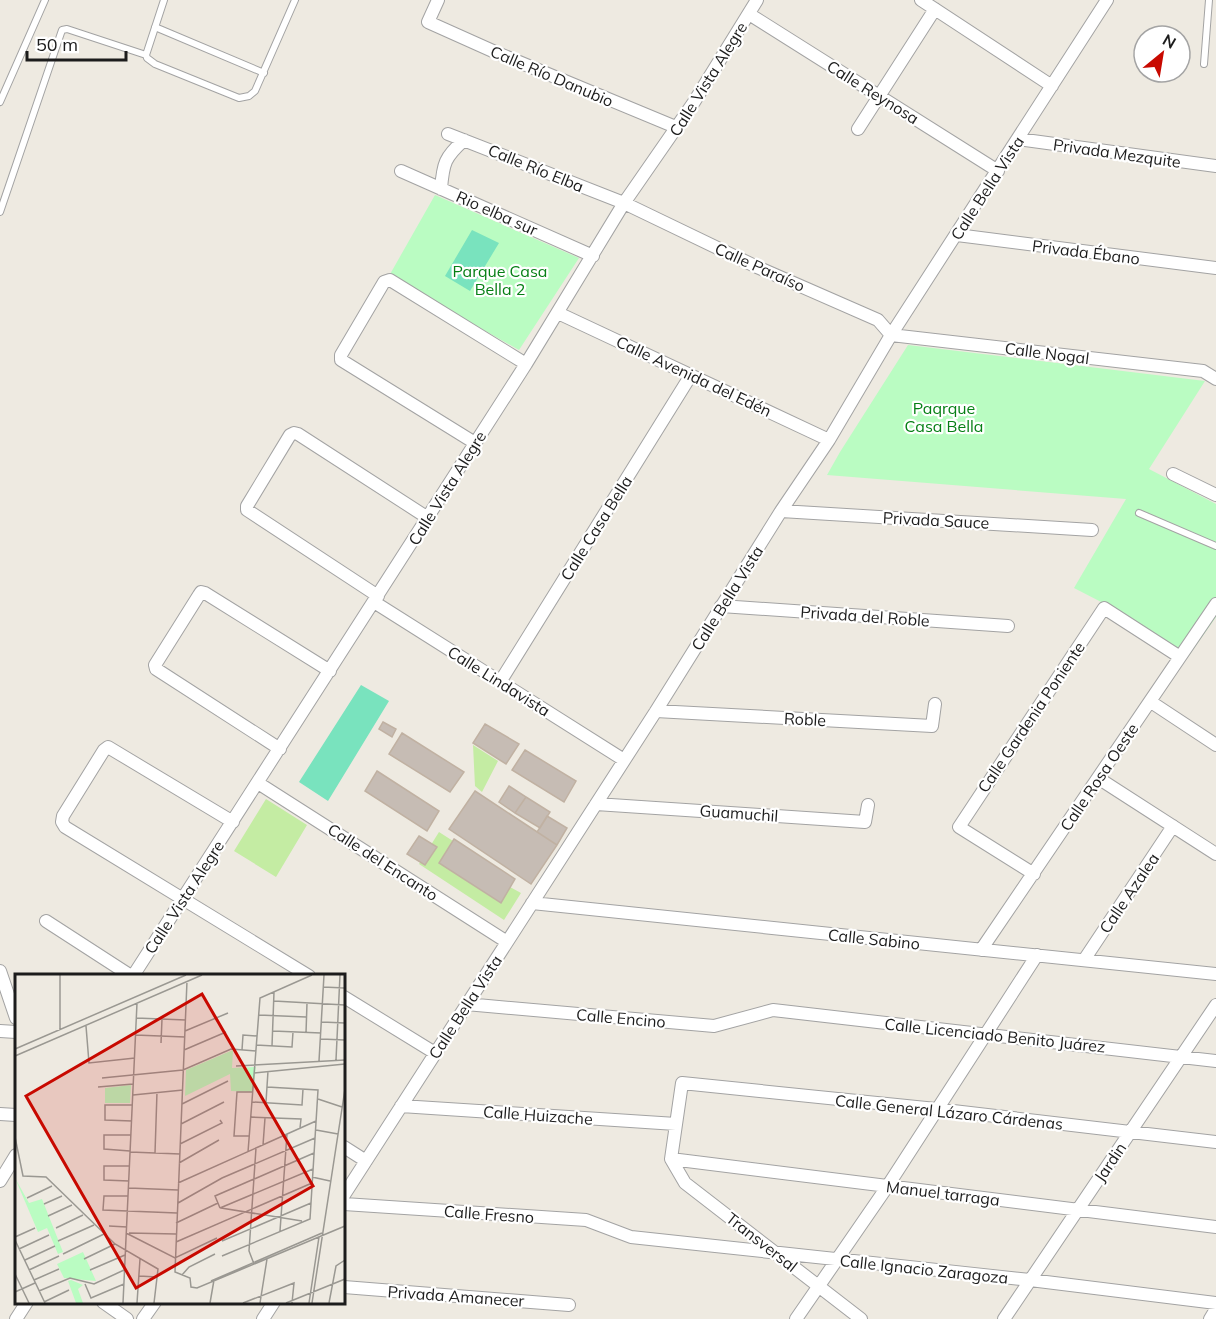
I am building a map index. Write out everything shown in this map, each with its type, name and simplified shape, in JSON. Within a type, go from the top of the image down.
[{"type":"street","name":"Calle Río Danubio","points":[[438,0],[428,22],[678,128]]},
{"type":"street","name":"Calle Vista Alegre","points":[[133,974],[330,671],[526,364],[624,203],[678,128],[757,0]]},
{"type":"street","points":[[921,0],[1052,86]]},
{"type":"street","name":"Calle Bella Vista","points":[[345,1193],[656,711],[781,511],[829,440],[891,335],[1107,0]]},
{"type":"street","points":[[858,129],[935,9]]},
{"type":"street","name":"Calle Reynosa","points":[[749,14],[998,171]]},
{"type":"street","name":"Calle Río Elba","points":[[448,134],[624,203]]},
{"type":"street","name":"Privada Mezquite","points":[[1018,139],[1216,166]]},
{"type":"street","points":[[441,189],[444,162],[449,153],[464,140]]},
{"type":"street","name":"Rio elba sur","points":[[401,171],[593,256]]},
{"type":"street","name":"Calle Paraíso","points":[[624,203],[757,267],[878,320],[891,335]]},
{"type":"street","name":"Privada Ébano","points":[[957,235],[1216,268]]},
{"type":"street","points":[[475,443],[341,360],[341,355],[387,280],[526,364]]},
{"type":"street","name":"Calle Avenida del Edén","points":[[558,313],[829,440]]},
{"type":"street","name":"Calle Nogal","points":[[891,335],[1203,371],[1216,380]]},
{"type":"street","name":"Calle Casa Bella","points":[[500,682],[691,375]]},
{"type":"street","name":"Calle Lindavista","points":[[428,518],[294,433],[290,435],[247,506],[247,510],[376,599],[500,682],[624,760]]},
{"type":"street","points":[[1173,474],[1216,495]]},
{"type":"street","name":"Privada Sauce","points":[[781,511],[1092,530]]},
{"type":"street","points":[[280,749],[156,669],[155,665],[201,592],[330,671]]},
{"type":"street","name":"Calle Rosa Oeste","points":[[981,950],[1216,604]]},
{"type":"street","name":"Privada del Roble","points":[[721,606],[1008,626]]},
{"type":"street","name":"Calle Gardenia Poniente","points":[[1034,874],[959,827],[1104,608],[1180,657]]},
{"type":"street","points":[[1151,702],[1216,744]]},
{"type":"street","name":"Roble","points":[[656,711],[932,726],[934,704]]},
{"type":"street","points":[[233,822],[108,747],[69,807],[62,822],[65,827],[307,974]]},
{"type":"street","points":[[1098,778],[1216,854]]},
{"type":"street","name":"Calle del Encanto","points":[[258,783],[507,942]]},
{"type":"street","name":"Guamuchil","points":[[596,804],[865,822],[868,805]]},
{"type":"street","name":"Calle Azalea","points":[[1084,960],[1173,826]]},
{"type":"street","name":"Calle Sabino","points":[[532,903],[1216,974]]},
{"type":"street","points":[[46,921],[130,974]]},
{"type":"street","points":[[795,1319],[886,1186],[1037,955]]},
{"type":"street","points":[[0,971],[15,1015]]},
{"type":"street","points":[[345,998],[435,1053]]},
{"type":"street","name":"Calle Encino","points":[[466,1004],[714,1026],[773,1010]]},
{"type":"street","name":"Jardin","points":[[1004,1319],[1216,1005]]},
{"type":"street","name":"Calle Licenciado Benito Juárez","points":[[773,1010],[1216,1061]]},
{"type":"street","points":[[0,1031],[15,1032]]},
{"type":"street","name":"Calle General Lázaro Cárdenas","points":[[676,1124],[682,1083],[936,1109],[1216,1143]]},
{"type":"street","name":"Calle Huizache","points":[[401,1106],[676,1124]]},
{"type":"street","points":[[0,1114],[15,1115]]},
{"type":"street","points":[[671,1159],[676,1124]]},
{"type":"street","points":[[345,1148],[366,1161]]},
{"type":"street","points":[[0,1181],[15,1157]]},
{"type":"street","name":"Manuel tarraga","points":[[671,1159],[1216,1227]]},
{"type":"street","name":"Transversal","points":[[671,1159],[686,1183],[861,1319]]},
{"type":"street","name":"Calle Fresno","points":[[345,1204],[586,1220],[631,1237]]},
{"type":"street","name":"Calle Ignacio Zaragoza","points":[[631,1237],[1030,1280],[1216,1303]]},
{"type":"street","name":"Privada Amanecer","points":[[345,1287],[568,1305]]},
{"type":"street","points":[[16,1319],[26,1304]]},
{"type":"street","points":[[106,1304],[127,1319]]},
{"type":"street","points":[[143,1319],[154,1304]]},
{"type":"street","points":[[263,1319],[273,1304]]},
{"type":"street","points":[[1210,1319],[1216,1309]]},
{"type":"lane","points":[[0,102],[45,0]]},
{"type":"lane","points":[[146,55],[164,0]]},
{"type":"lane","points":[[0,212],[62,30],[67,29],[146,55],[155,64],[239,98],[249,96],[255,91],[295,0]]},
{"type":"lane","points":[[1204,64],[1209,0]]},
{"type":"lane","points":[[155,27],[264,73]]},
{"type":"lane","points":[[1139,513],[1216,546]]},
{"type":"green space","name":"Parque Casa Bella 2","points":[[435,195],[579,258],[519,350],[389,276]]},
{"type":"green space","points":[[472,230],[499,243],[470,291],[445,276]]},
{"type":"green space","name":"Paqrque Casa Bella","points":[[908,345],[1205,381],[1149,469],[1216,504],[1216,617],[1188,657],[1107,605],[1074,588],[1126,499],[827,475]]},
{"type":"green space","points":[[361,685],[389,701],[328,801],[299,782]]},
{"type":"green space","points":[[473,745],[498,761],[482,792],[475,786]]},
{"type":"green space","points":[[266,799],[307,825],[276,877],[234,851]]},
{"type":"green space","points":[[439,832],[453,841],[439,863],[501,903],[510,887],[521,893],[504,920],[419,864]]},
{"type":"building","points":[[383,722],[396,729],[392,737],[379,729]]},
{"type":"building","points":[[485,724],[519,744],[506,764],[473,743]]},
{"type":"building","points":[[402,733],[464,772],[450,792],[389,754]]},
{"type":"building","points":[[525,750],[576,781],[564,802],[512,770]]},
{"type":"building","points":[[377,771],[439,811],[427,831],[365,791]]},
{"type":"building","points":[[509,786],[526,797],[515,813],[499,802]]},
{"type":"building","points":[[475,791],[557,845],[531,884],[449,829]]},
{"type":"building","points":[[526,797],[550,812],[540,828],[515,813]]},
{"type":"building","points":[[547,816],[567,828],[557,845],[537,832]]},
{"type":"building","points":[[419,836],[437,847],[425,865],[407,854]]},
{"type":"building","points":[[454,839],[515,879],[501,903],[439,863]]}]
